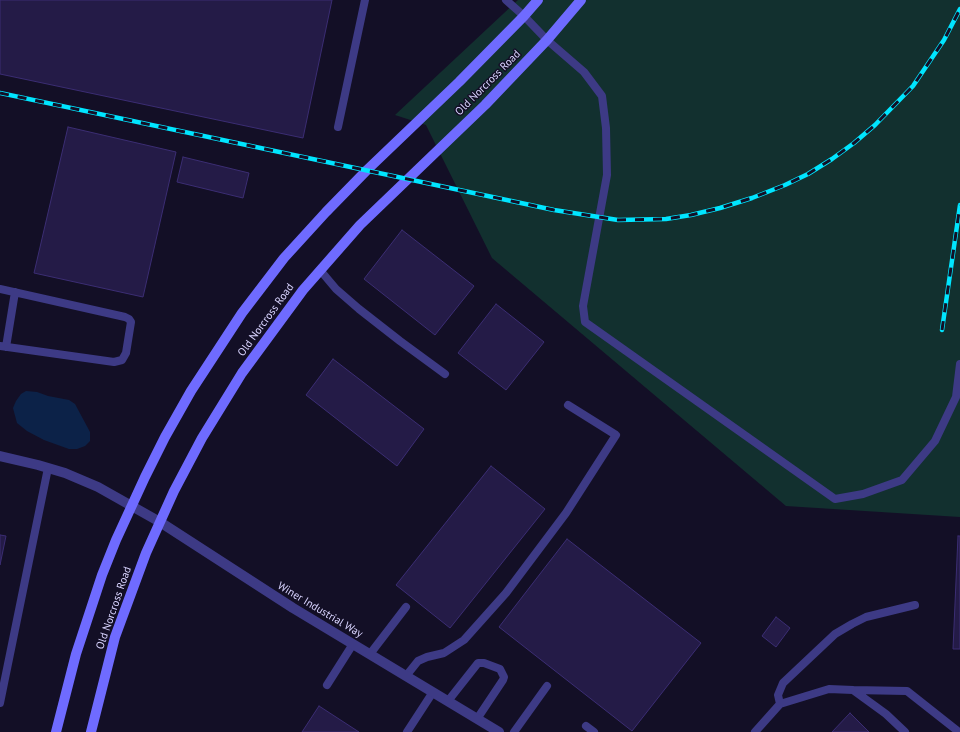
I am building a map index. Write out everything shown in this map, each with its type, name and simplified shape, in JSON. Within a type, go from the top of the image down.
[{"type":"main road","name":"Old Norcross Road","points":[[56,732],[76,654],[102,575],[131,505],[165,437],[191,391],[242,314],[284,258],[367,170],[460,82],[538,0]]},
{"type":"main road","name":"Old Norcross Road","points":[[91,732],[115,636],[146,553],[174,491],[202,438],[242,373],[303,290],[360,224],[485,105],[547,40],[582,0]]},
{"type":"street","name":"Winer Industrial Way","points":[[0,456],[48,468],[92,484],[131,505],[160,522],[293,608],[499,732]]},
{"type":"lane","points":[[338,127],[365,0]]},
{"type":"lane","points":[[506,0],[547,40],[584,72],[602,96],[606,128],[607,175],[583,306],[585,322],[835,499],[863,494],[902,480],[935,441],[956,397],[960,364]]},
{"type":"lane","points":[[320,270],[336,289],[359,309],[400,342],[445,374]]},
{"type":"lane","points":[[0,289],[15,292],[129,319],[131,322],[126,353],[122,360],[114,362],[3,347],[15,292]]},
{"type":"lane","points":[[406,676],[418,661],[444,653],[464,640],[506,593],[566,513],[616,435],[568,405]]},
{"type":"lane","points":[[0,702],[48,468]]},
{"type":"lane","points":[[780,704],[778,695],[783,683],[835,634],[866,617],[915,605]]},
{"type":"lane","points":[[370,654],[406,607]]},
{"type":"lane","points":[[327,685],[353,644]]},
{"type":"lane","points":[[448,701],[478,663],[484,663],[500,669],[504,677],[503,680],[478,719]]},
{"type":"lane","points":[[514,732],[547,686]]},
{"type":"lane","points":[[755,732],[780,704],[829,689],[907,691],[959,732]]},
{"type":"lane","points":[[853,690],[886,714],[905,732]]},
{"type":"lane","points":[[407,732],[433,692]]},
{"type":"lane","points":[[586,726],[594,732]]},
{"type":"green space","points":[[518,0],[960,0],[960,517],[786,506],[492,258],[426,125],[395,115]]},
{"type":"water","points":[[26,391],[37,392],[48,396],[69,400],[75,404],[90,432],[90,441],[85,446],[77,449],[69,449],[44,440],[27,431],[17,423],[13,408],[21,394]]},
{"type":"building","points":[[0,0],[332,0],[303,138],[0,74]]},
{"type":"building","points":[[68,127],[176,152],[143,297],[34,273]]},
{"type":"building","points":[[183,157],[249,173],[243,198],[177,182]]},
{"type":"building","points":[[402,230],[474,286],[435,335],[364,279]]},
{"type":"building","points":[[496,304],[544,342],[506,390],[458,353]]},
{"type":"building","points":[[333,359],[424,429],[397,466],[306,395]]},
{"type":"building","points":[[491,466],[545,509],[450,628],[396,585]]},
{"type":"building","points":[[0,535],[6,536],[0,565]]},
{"type":"building","points":[[958,536],[960,536],[960,649],[953,649]]},
{"type":"building","points":[[567,539],[701,643],[632,731],[499,627]]},
{"type":"building","points":[[776,617],[790,628],[776,647],[762,636]]},
{"type":"building","points":[[319,706],[359,732],[302,732]]},
{"type":"building","points":[[850,713],[869,732],[832,732]]},
{"type":"railway","points":[[0,93],[554,210],[618,220],[666,219],[720,208],[752,198],[808,174],[832,159],[875,125],[913,86],[944,40],[960,9]]},
{"type":"railway","points":[[942,330],[960,205]]}]
